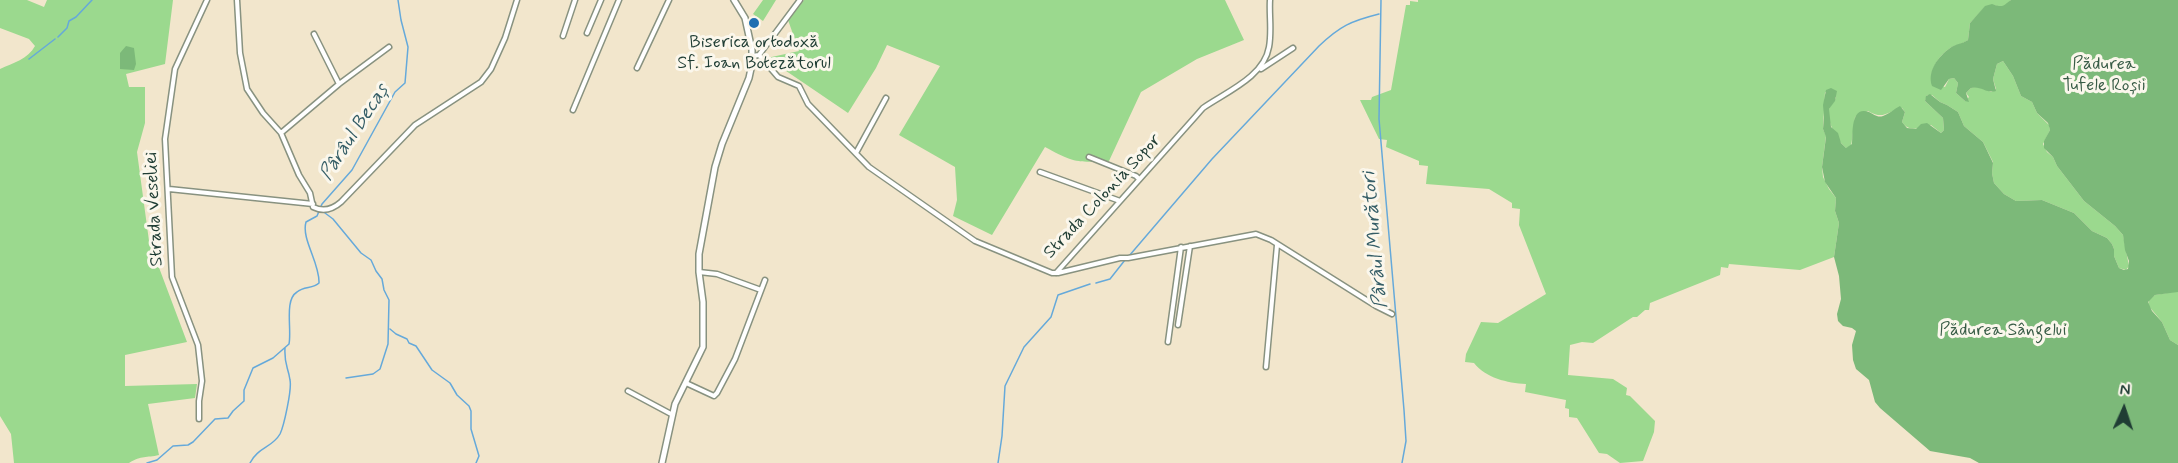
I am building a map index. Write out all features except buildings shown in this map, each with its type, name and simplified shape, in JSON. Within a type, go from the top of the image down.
[{"type":"main road","points":[[662,463],[671,414],[699,357],[704,334],[699,254],[715,167],[756,56],[745,18],[735,0]]},
{"type":"street","name":"Strada Veseliei","points":[[199,419],[202,381],[200,355],[172,277],[165,139],[174,74],[207,0]]},
{"type":"street","points":[[237,0],[240,53],[245,83],[253,100],[281,133],[299,175],[310,193],[313,205]]},
{"type":"street","points":[[169,189],[313,205],[325,210],[338,205],[416,125],[481,82],[491,69],[505,39],[518,0]]},
{"type":"street","points":[[563,36],[575,0]]},
{"type":"street","points":[[587,33],[601,0]]},
{"type":"street","points":[[573,110],[619,0]]},
{"type":"street","points":[[637,68],[669,0]]},
{"type":"street","points":[[756,56],[800,0]]},
{"type":"street","points":[[1258,71],[1266,58],[1270,45],[1270,0]]},
{"type":"street","points":[[314,34],[339,84]]},
{"type":"street","points":[[281,133],[339,84],[389,47]]},
{"type":"street","name":"Strada Colonia Sopor","points":[[756,56],[778,77],[797,84],[808,104],[869,167],[975,241],[1055,273],[1207,106],[1293,48]]},
{"type":"street","points":[[856,153],[886,98]]},
{"type":"street","points":[[1089,157],[1139,179]]},
{"type":"street","points":[[1040,172],[1120,201]]},
{"type":"street","points":[[1055,273],[1120,258],[1256,234],[1277,244],[1392,314]]},
{"type":"street","points":[[1266,367],[1277,244]]},
{"type":"street","points":[[1178,325],[1190,246]]},
{"type":"street","points":[[1168,342],[1181,248]]},
{"type":"street","points":[[699,272],[717,274],[761,290]]},
{"type":"street","points":[[686,383],[714,396],[717,393],[735,359],[765,280]]},
{"type":"street","points":[[628,391],[671,414]]},
{"type":"green space","points":[[0,0],[27,0],[44,7],[47,0],[173,0],[165,64],[126,74],[129,87],[145,87],[145,123],[137,152],[149,241],[187,342],[125,355],[125,386],[197,384],[195,398],[148,404],[159,455],[133,460],[129,463],[14,463],[11,434],[0,416],[0,69],[15,63],[35,46],[29,39],[0,28]]},
{"type":"green space","points":[[763,0],[776,0],[763,21],[753,14]]},
{"type":"green space","points":[[804,0],[1225,0],[1244,40],[1197,59],[1141,92],[1109,161],[1075,160],[1045,147],[992,235],[953,216],[957,200],[955,167],[899,135],[940,66],[887,45],[876,68],[848,113],[767,58],[799,51],[788,20]]},
{"type":"green space","points":[[1418,0],[2011,0],[2004,7],[1995,5],[1984,8],[1970,23],[1968,40],[1950,48],[1939,59],[1932,72],[1931,82],[1945,87],[1949,79],[1954,78],[1958,83],[1956,93],[1965,101],[1969,97],[1966,93],[1971,88],[1978,86],[1991,92],[1996,89],[1993,79],[1997,64],[2003,61],[2013,76],[2021,96],[2032,102],[2037,113],[2049,125],[2050,130],[2043,144],[2047,152],[2084,201],[2123,235],[2129,266],[2126,270],[2119,268],[2112,244],[2107,238],[2092,231],[2074,213],[2042,200],[2016,201],[2004,194],[1994,183],[1993,162],[1983,142],[1964,126],[1958,112],[1932,95],[1927,95],[1925,101],[1943,118],[1944,130],[1941,133],[1931,125],[1915,129],[1908,128],[1902,122],[1905,112],[1902,108],[1882,115],[1868,111],[1855,117],[1851,147],[1846,148],[1836,136],[1829,120],[1829,109],[1836,97],[1825,92],[1823,129],[1826,136],[1822,167],[1823,177],[1836,198],[1835,211],[1839,223],[1834,257],[1800,270],[1729,264],[1728,268],[1721,267],[1720,275],[1650,303],[1649,310],[1633,317],[1593,343],[1582,342],[1570,345],[1568,375],[1613,379],[1627,388],[1626,395],[1630,396],[1655,421],[1654,432],[1643,461],[1620,463],[1607,454],[1599,453],[1577,418],[1569,417],[1569,409],[1565,408],[1566,400],[1525,392],[1526,384],[1497,379],[1474,363],[1465,362],[1466,354],[1481,322],[1498,323],[1546,294],[1519,225],[1520,209],[1512,208],[1512,203],[1489,189],[1426,184],[1428,166],[1419,165],[1419,161],[1386,147],[1387,140],[1379,139],[1360,100],[1371,100],[1372,97],[1391,90],[1406,5],[1410,5],[1410,1],[1418,2]]},
{"type":"green space","name":"Pădurea Sângelui","points":[[2011,0],[2178,0],[2178,292],[2155,295],[2148,302],[2152,311],[2162,322],[2170,340],[2178,345],[2178,463],[1979,463],[1970,458],[1930,451],[1875,402],[1869,380],[1856,369],[1853,360],[1852,345],[1856,331],[1843,326],[1838,321],[1837,314],[1841,299],[1839,276],[1834,257],[1839,223],[1835,211],[1836,198],[1825,182],[1822,167],[1826,137],[1823,129],[1823,105],[1826,90],[1831,88],[1837,91],[1835,101],[1829,109],[1831,127],[1838,133],[1841,143],[1846,148],[1852,144],[1856,117],[1863,111],[1881,116],[1900,106],[1905,112],[1902,122],[1907,128],[1916,129],[1921,124],[1927,123],[1941,133],[1944,130],[1943,118],[1925,101],[1926,96],[1930,94],[1958,112],[1964,126],[1983,142],[1993,163],[1994,183],[2004,194],[2016,201],[2042,200],[2074,213],[2092,231],[2107,238],[2114,249],[2119,268],[2128,269],[2129,261],[2123,235],[2084,201],[2044,148],[2044,141],[2050,130],[2048,123],[2037,113],[2032,102],[2021,96],[2013,76],[2003,61],[1997,64],[1993,79],[1996,91],[1971,88],[1966,93],[1969,102],[1956,93],[1958,83],[1954,78],[1949,79],[1941,90],[1932,86],[1932,70],[1938,60],[1952,47],[1968,40],[1970,23],[1985,6],[1992,4],[2003,6]]},
{"type":"green space","points":[[126,46],[134,48],[136,64],[134,70],[120,69],[120,53]]},
{"type":"green space","points":[[2178,292],[2178,345],[2170,340],[2162,322],[2148,305],[2149,300],[2155,295]]},
{"type":"waterway","points":[[58,37],[67,28],[69,21],[92,0]]},
{"type":"waterway","name":"Pârâul Becaș","points":[[147,463],[157,460],[173,446],[188,445],[193,442],[215,419],[228,418],[244,401],[244,390],[253,368],[273,358],[289,344],[290,308],[293,296],[300,290],[319,283],[317,267],[306,236],[306,222],[317,216],[322,204],[352,170],[395,92],[405,83],[408,47],[398,0]]},
{"type":"waterway","name":"Pârâul Murători","points":[[1381,0],[1379,119],[1404,410],[1406,441],[1402,463]]},
{"type":"waterway","name":"Pârâul Murători","points":[[1129,256],[1212,159],[1319,46],[1346,25],[1379,14]]},
{"type":"waterway","points":[[29,59],[55,39]]},
{"type":"waterway","points":[[321,210],[333,219],[361,253],[371,260],[382,279],[389,300],[388,344],[380,369],[373,374],[346,378]]},
{"type":"waterway","points":[[1096,283],[1110,279],[1125,260]]},
{"type":"waterway","name":"Pârâul Murători","points":[[998,463],[1005,386],[1024,347],[1051,317],[1058,295],[1090,284]]},
{"type":"waterway","points":[[390,329],[416,346],[432,370],[450,383],[457,395],[469,406],[471,429],[479,456],[476,463]]},
{"type":"waterway","points":[[250,463],[257,454],[277,439],[282,430],[290,385],[285,348]]},
{"type":"place","name":"Biserica ortodoxă Sf. Ioan Botezătorul","points":[[754,23]]},
{"type":"park label","name":"Pădurea Tufele Roșii","points":[[2104,76]]}]
